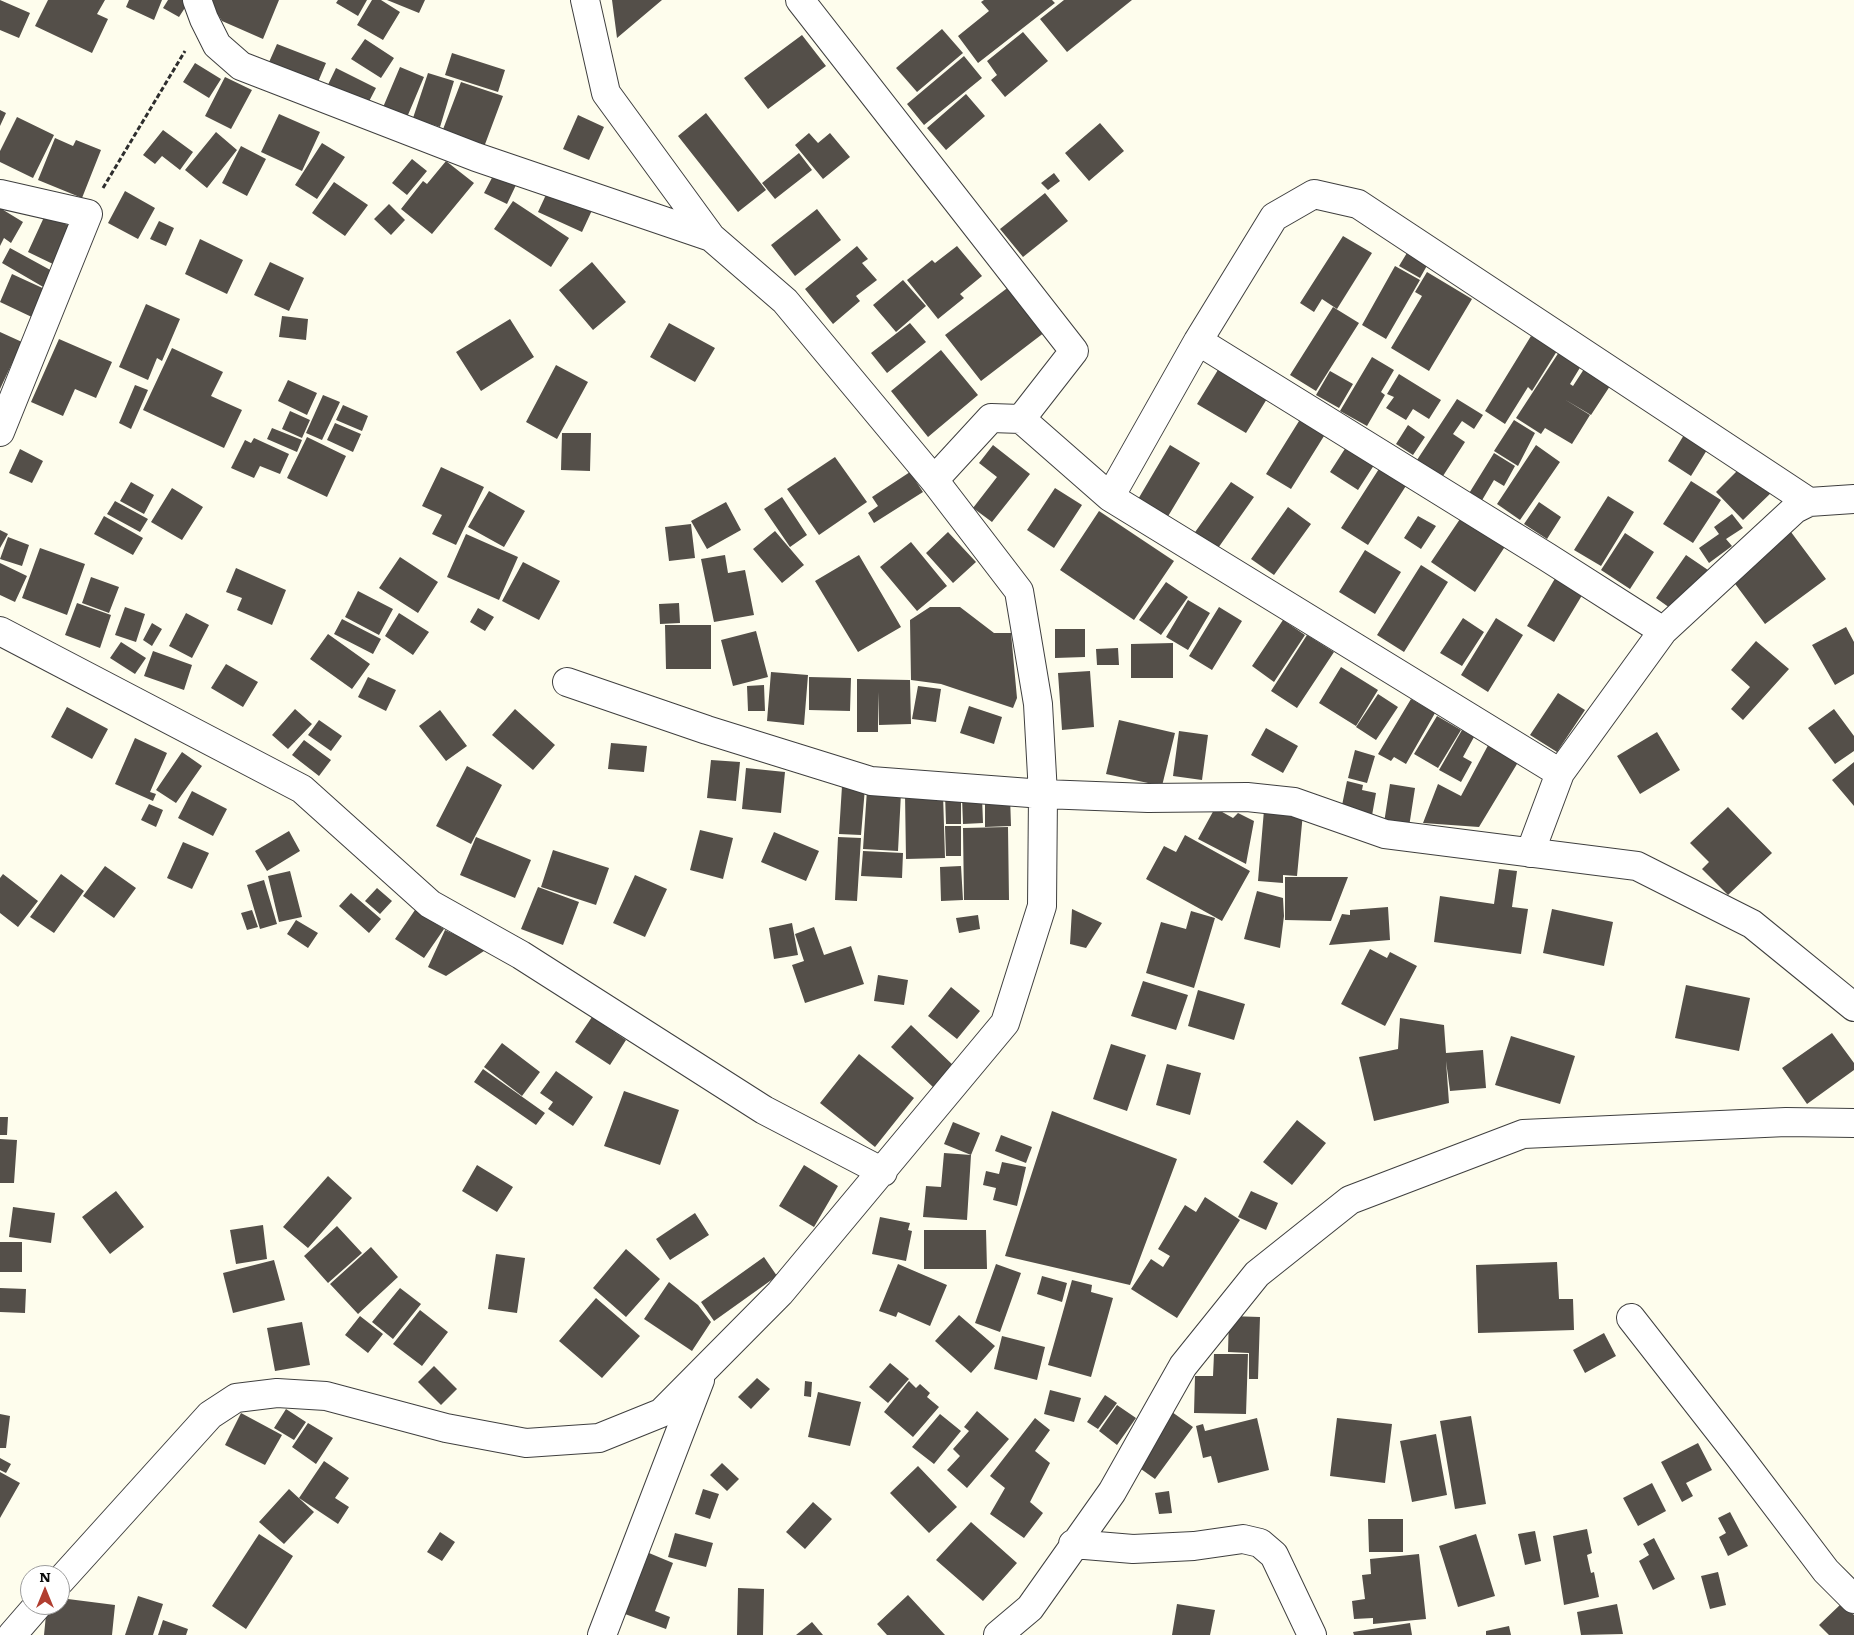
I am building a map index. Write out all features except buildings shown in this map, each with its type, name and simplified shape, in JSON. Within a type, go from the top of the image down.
[{"type":"street","points":[[70,1570],[210,1415],[236,1398],[277,1393],[326,1396],[446,1428],[526,1444],[599,1438],[661,1413],[780,1293],[883,1172],[1004,1023],[1042,906],[1043,794],[1038,704],[1019,591],[934,480],[785,302],[711,237],[606,93],[585,0]]},
{"type":"street","points":[[800,0],[1074,351],[1021,419]]},
{"type":"street","points":[[200,10],[217,45],[241,66],[476,158],[711,237]]},
{"type":"street","points":[[0,194],[88,214],[0,432]]},
{"type":"street","points":[[1110,497],[1198,340],[1274,217],[1314,194],[1358,204],[1809,502]]},
{"type":"street","points":[[1198,340],[1547,556],[1663,631]]},
{"type":"street","points":[[934,480],[991,418],[1021,419],[1110,497],[1560,773]]},
{"type":"street","points":[[1530,854],[1560,773],[1663,631],[1794,509],[1809,502],[1854,499]]},
{"type":"street","points":[[0,631],[302,789],[430,904],[521,955],[764,1110],[883,1172]]},
{"type":"street","points":[[567,682],[707,730],[870,781],[1043,794],[1148,798],[1247,797],[1294,802],[1385,834],[1530,854],[1636,866],[1752,924],[1854,1007]]},
{"type":"street","points":[[998,1635],[1030,1608],[1073,1544],[1112,1492],[1183,1366],[1257,1274],[1350,1200],[1523,1134],[1786,1122],[1854,1123]]},
{"type":"street","points":[[1630,1318],[1826,1571],[1854,1599]]},
{"type":"street","points":[[602,1635],[704,1369]]},
{"type":"street","points":[[1073,1544],[1133,1549],[1194,1546],[1243,1540],[1260,1543],[1274,1554],[1312,1635]]},
{"type":"street","points":[[12,1635],[29,1615]]},
{"type":"path","points":[[88,214],[200,10]]}]
